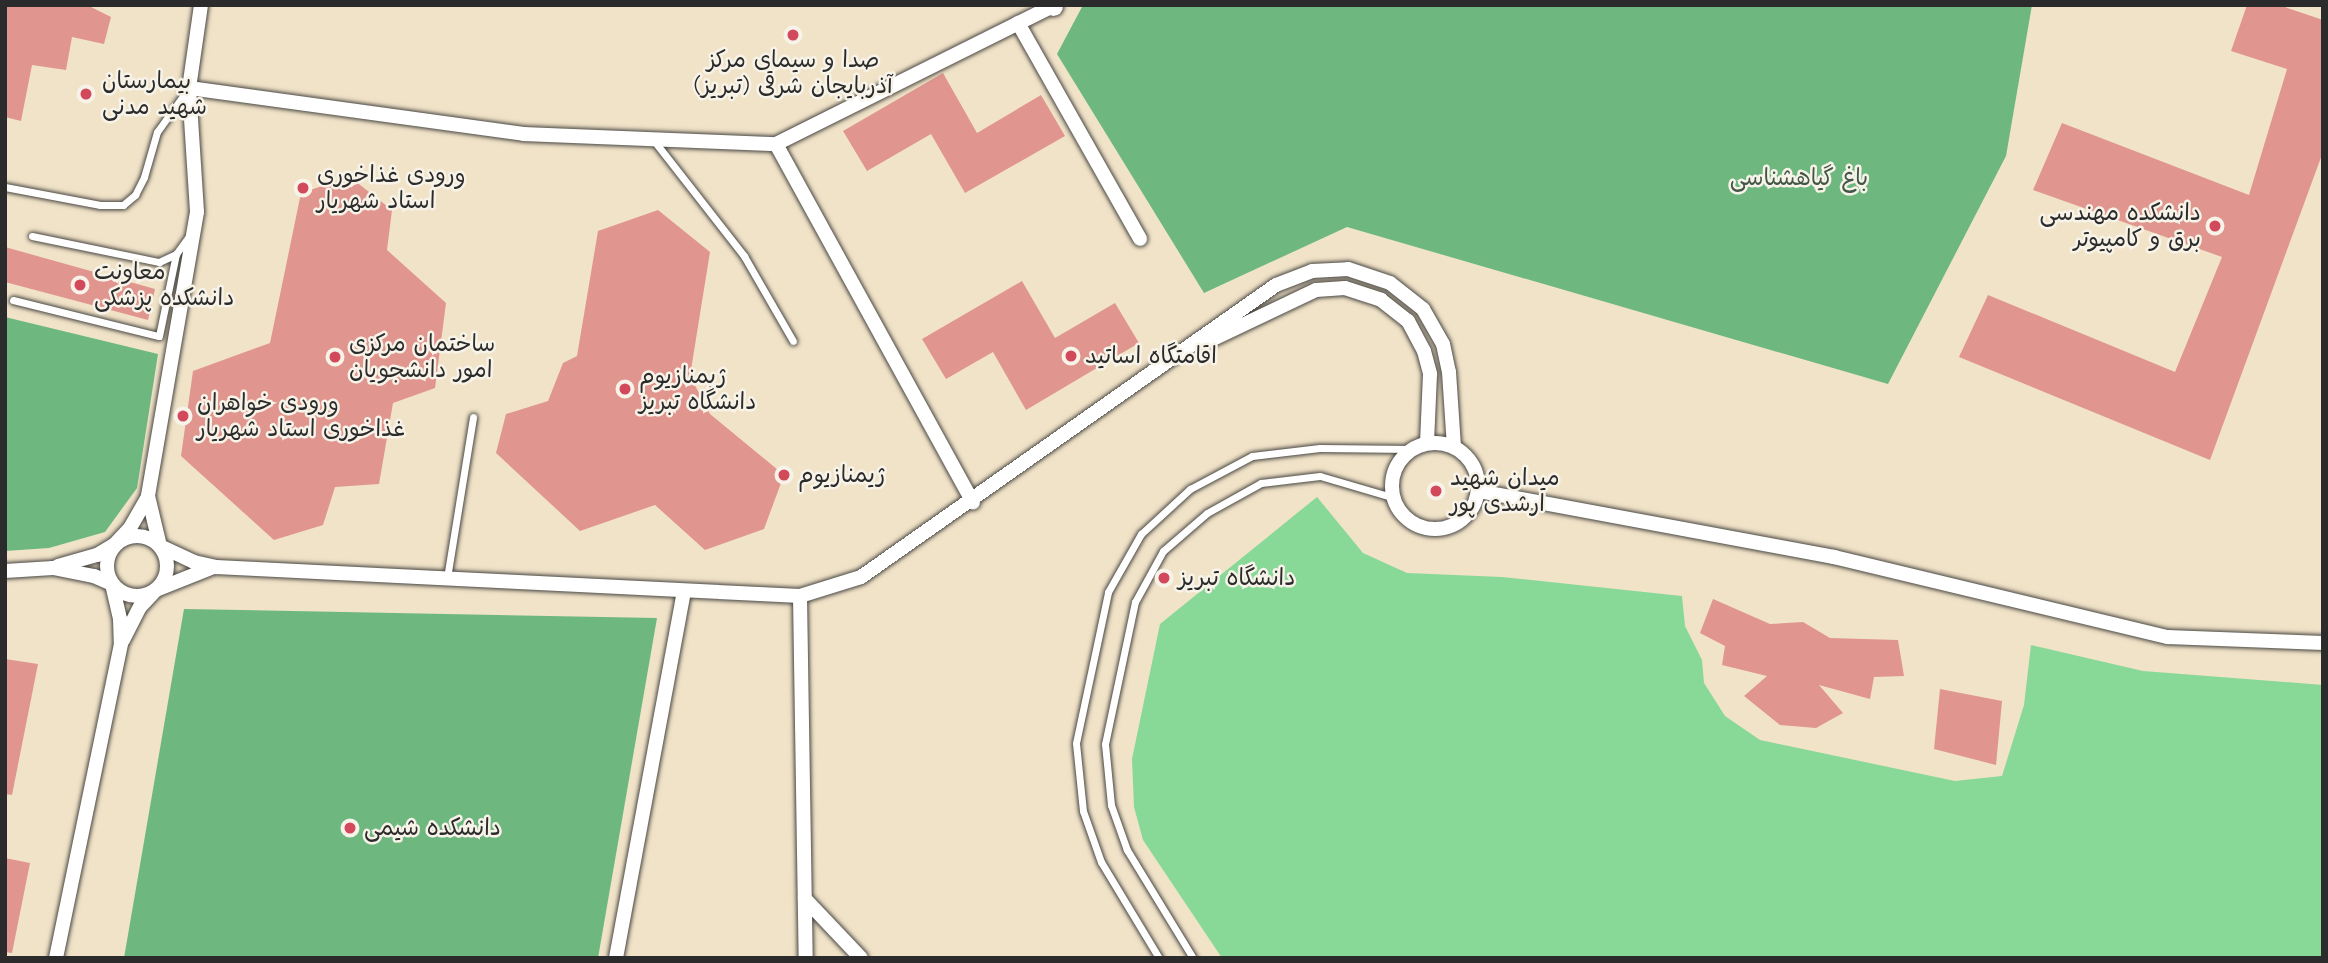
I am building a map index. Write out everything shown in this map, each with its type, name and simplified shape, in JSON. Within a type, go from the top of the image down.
[{"type":"street","points":[[56,958],[121,644],[140,607],[156,590],[168,563],[152,529],[148,496],[197,212],[189,88],[201,5]]},
{"type":"street","points":[[189,88],[524,134],[654,142],[776,144],[1053,6]]},
{"type":"street","points":[[1018,23],[1140,239]]},
{"type":"street","points":[[776,144],[973,502]]},
{"type":"street","points":[[121,644],[112,584],[106,564],[115,544],[143,536],[216,567],[800,596],[861,577],[973,502],[1276,285],[1312,271],[1348,269],[1390,283],[1423,309],[1443,344],[1449,372],[1454,447],[1473,466],[1478,491],[1474,504],[1457,524],[1430,530],[1406,519],[1392,497],[1394,470],[1420,446],[1430,374],[1424,351],[1408,321],[1381,300],[1345,288],[1316,290],[1285,302],[1170,361]]},
{"type":"street","points":[[1420,446],[1454,447]]},
{"type":"street","points":[[1478,491],[1834,557],[2168,637],[2323,643]]},
{"type":"street","points":[[5,571],[53,568],[97,555],[115,544],[130,528],[148,496]]},
{"type":"street","points":[[53,568],[112,584],[138,597],[216,567]]},
{"type":"street","points":[[616,958],[684,591]]},
{"type":"street","points":[[800,596],[806,958]]},
{"type":"street","points":[[805,899],[861,958]]},
{"type":"lane","points":[[5,187],[100,205],[123,205],[135,195],[144,177],[157,132],[189,88]]},
{"type":"lane","points":[[654,142],[744,257],[793,341]]},
{"type":"lane","points":[[13,300],[159,336],[176,254],[187,240],[197,212]]},
{"type":"lane","points":[[32,236],[159,262],[176,254]]},
{"type":"lane","points":[[447,579],[473,417]]},
{"type":"lane","points":[[1159,958],[1101,862],[1083,811],[1076,743],[1108,592],[1141,534],[1190,489],[1252,456],[1320,448],[1420,446]]},
{"type":"lane","points":[[1193,958],[1127,850],[1111,805],[1105,744],[1135,602],[1163,551],[1206,513],[1261,483],[1320,476],[1392,497]]},
{"type":"green space","name":"باغ گیاهشناسی","points":[[1083,5],[2032,5],[2006,156],[1888,384],[1347,227],[1204,293],[1057,54]]},
{"type":"green space","points":[[5,317],[158,354],[137,488],[105,532],[49,548],[5,551]]},
{"type":"green space","points":[[1317,497],[1363,553],[1407,573],[1502,577],[1682,596],[1685,626],[1702,660],[1704,683],[1725,716],[1760,740],[1955,781],[2002,776],[2024,705],[2031,645],[2143,671],[2323,685],[2323,958],[1222,958],[1143,840],[1134,807],[1132,759],[1160,624]]},
{"type":"green space","points":[[184,609],[657,618],[598,958],[124,958]]},
{"type":"building","points":[[5,5],[87,5],[111,17],[104,44],[72,37],[66,70],[32,65],[21,121],[5,117]]},
{"type":"building","name":"دانشکده مهندسی برق و کامپیوتر","points":[[2247,5],[2279,5],[2323,20],[2323,152],[2210,460],[1959,357],[1988,295],[2175,372],[2222,257],[2033,190],[2062,123],[2249,195],[2287,69],[2231,51]]},
{"type":"building","points":[[943,73],[977,133],[1041,95],[1065,136],[965,193],[931,134],[867,171],[843,131]]},
{"type":"building","name":"ساختمان مرکزی امور دانشجویان","points":[[350,177],[392,210],[387,250],[446,303],[435,388],[393,403],[379,484],[335,487],[323,525],[274,540],[181,456],[193,371],[270,343],[301,193]]},
{"type":"building","name":"ژیمنازیوم دانشگاه تبریز","points":[[658,210],[710,252],[690,376],[710,414],[784,475],[764,529],[705,550],[655,505],[580,531],[496,453],[506,414],[548,401],[563,363],[577,356],[598,231]]},
{"type":"building","name":"معاونت دانشکده پزشکی","points":[[5,247],[155,289],[148,320],[5,282]]},
{"type":"building","points":[[1022,281],[1055,338],[1115,303],[1139,343],[1026,410],[993,352],[946,379],[922,339]]},
{"type":"building","points":[[1713,599],[1770,624],[1803,622],[1830,638],[1898,640],[1904,676],[1874,677],[1870,699],[1819,685],[1843,713],[1816,728],[1780,725],[1744,696],[1767,676],[1722,665],[1725,646],[1700,633]]},
{"type":"building","points":[[5,659],[38,664],[12,795],[5,794]]},
{"type":"building","points":[[1940,689],[2002,701],[1996,765],[1934,749]]},
{"type":"building","points":[[5,858],[30,863],[12,953],[5,952]]},
{"type":"place","name":"صدا و سیمای مرکز آذربایجان شرقی (تبریز)","points":[[793,35]]},
{"type":"place","name":"بیمارستان شهید مدنی","points":[[86,94]]},
{"type":"place","name":"ورودی غذاخوری استاد شهریار","points":[[303,188]]},
{"type":"place","name":"دانشکده مهندسی برق و کامپیوتر","points":[[2215,226]]},
{"type":"place","name":"معاونت دانشکده پزشکی","points":[[80,285]]},
{"type":"place","name":"اقامتگاه اساتید","points":[[1071,356]]},
{"type":"place","name":"ساختمان مرکزی امور دانشجویان","points":[[335,357]]},
{"type":"place","name":"ژیمنازیوم دانشگاه تبریز","points":[[625,389]]},
{"type":"place","name":"ورودی خواهران غذاخوری استاد شهریار","points":[[183,416]]},
{"type":"place","name":"ژیمنازیوم","points":[[784,475]]},
{"type":"place","name":"میدان شهید ارشدی پور","points":[[1436,491]]},
{"type":"place","name":"دانشگاه تبریز","points":[[1164,578]]},
{"type":"place","name":"دانشکده شیمی","points":[[350,828]]}]
